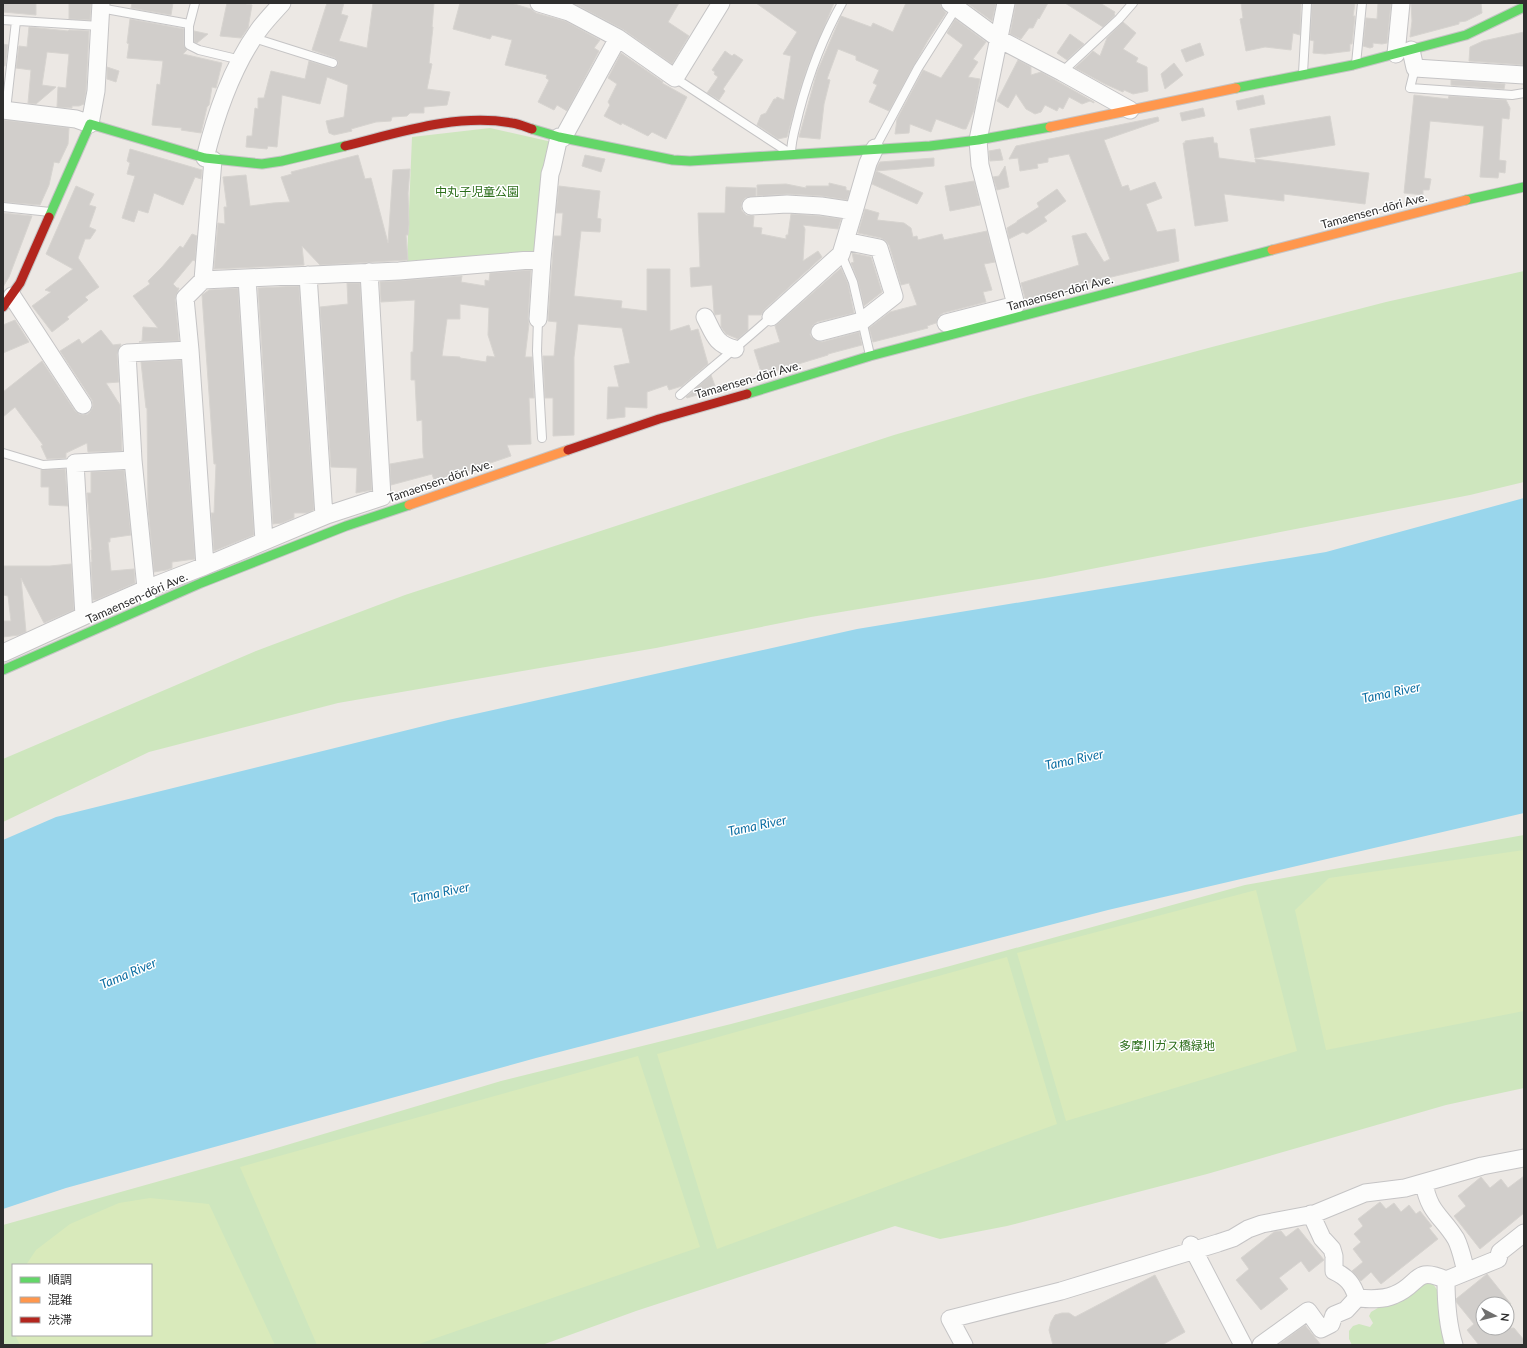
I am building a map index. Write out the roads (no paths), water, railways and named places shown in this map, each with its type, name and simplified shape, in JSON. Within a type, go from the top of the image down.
[{"type":"street","points":[[205,566],[185,298],[203,280],[209,159],[212,129],[234,71],[258,31],[282,3]]},
{"type":"street","points":[[539,3],[569,12],[618,38],[675,78],[721,3]]},
{"type":"street","points":[[946,323],[1016,305],[980,165],[978,140],[1006,3]]},
{"type":"street","points":[[1401,3],[1404,52],[1415,68],[1524,75]]},
{"type":"street","points":[[83,405],[8,302],[20,283],[90,124],[96,91],[101,6]]},
{"type":"street","points":[[953,6],[999,39],[1130,110]]},
{"type":"street","points":[[4,110],[76,119],[209,159],[262,164],[435,124],[467,120],[483,120],[512,124],[561,137],[673,160],[690,161],[875,148],[930,146],[978,140],[1076,122],[1356,64],[1466,35],[1524,7]]},
{"type":"street","points":[[538,319],[550,174],[561,137],[618,38]]},
{"type":"street","points":[[771,317],[843,248],[868,163],[875,148]]},
{"type":"street","name":"Tamaensen-dōri Ave.","points":[[4,661],[147,597],[208,580],[368,518],[659,419],[870,356],[1476,197],[1524,187]]},
{"type":"street","points":[[751,206],[787,204],[821,206],[854,211]]},
{"type":"street","points":[[820,332],[862,321],[894,296],[879,248],[843,248]]},
{"type":"street","points":[[203,280],[369,272],[542,259]]},
{"type":"street","points":[[4,661],[84,616],[147,597],[205,566],[324,516],[382,497],[369,272]]},
{"type":"street","points":[[308,275],[324,516]]},
{"type":"street","points":[[247,278],[264,541]]},
{"type":"street","points":[[705,317],[719,342],[724,346],[735,349]]},
{"type":"street","points":[[147,597],[133,460],[127,353],[190,350]]},
{"type":"street","points":[[84,616],[75,463],[133,460]]},
{"type":"street","points":[[964,1345],[950,1319],[1061,1291],[1192,1247],[1233,1238],[1262,1224],[1311,1214],[1365,1193],[1405,1188],[1482,1166],[1524,1158]]},
{"type":"street","points":[[1424,1183],[1426,1196],[1432,1208],[1456,1240],[1466,1272]]},
{"type":"street","points":[[1311,1214],[1322,1238],[1332,1249],[1334,1256],[1334,1271],[1348,1279],[1352,1284],[1357,1298]]},
{"type":"street","points":[[1357,1298],[1386,1298],[1395,1295],[1419,1277],[1428,1273],[1446,1280],[1498,1259],[1500,1252],[1524,1233]]},
{"type":"street","points":[[1192,1247],[1243,1345]]},
{"type":"street","points":[[1446,1280],[1446,1307],[1450,1333],[1454,1345]]},
{"type":"street","points":[[1261,1345],[1308,1311],[1321,1329],[1331,1324],[1334,1316],[1346,1310],[1357,1298]]},
{"type":"lane","points":[[195,3],[189,24],[189,45],[199,50],[241,60]]},
{"type":"lane","points":[[791,154],[791,141],[807,81],[830,24],[842,3]]},
{"type":"lane","points":[[1062,72],[1134,3]]},
{"type":"lane","points":[[1303,74],[1307,3]]},
{"type":"lane","points":[[1356,64],[1362,3]]},
{"type":"lane","points":[[101,6],[189,24]]},
{"type":"lane","points":[[875,148],[953,6]]},
{"type":"lane","points":[[3,20],[100,26]]},
{"type":"lane","points":[[4,110],[16,21]]},
{"type":"lane","points":[[254,38],[333,63]]},
{"type":"lane","points":[[1415,68],[1410,88],[1512,95],[1524,93]]},
{"type":"lane","points":[[675,78],[791,154]]},
{"type":"lane","points":[[3,207],[51,212]]},
{"type":"lane","points":[[843,248],[853,282],[870,356]]},
{"type":"lane","points":[[680,395],[771,317]]},
{"type":"lane","points":[[538,319],[536,351],[542,438]]},
{"type":"lane","points":[[3,453],[43,465],[75,463]]},
{"type":"water","name":"Tama River","points":[[1524,498],[1524,813],[1108,910],[536,1058],[66,1188],[3,1209],[3,840],[56,817],[448,720],[857,629],[1326,552]]},
{"type":"park label","name":"中丸子児童公園","points":[[477,192]]},
{"type":"park label","name":"多摩川ガス橋緑地","points":[[1167,1046]]}]
